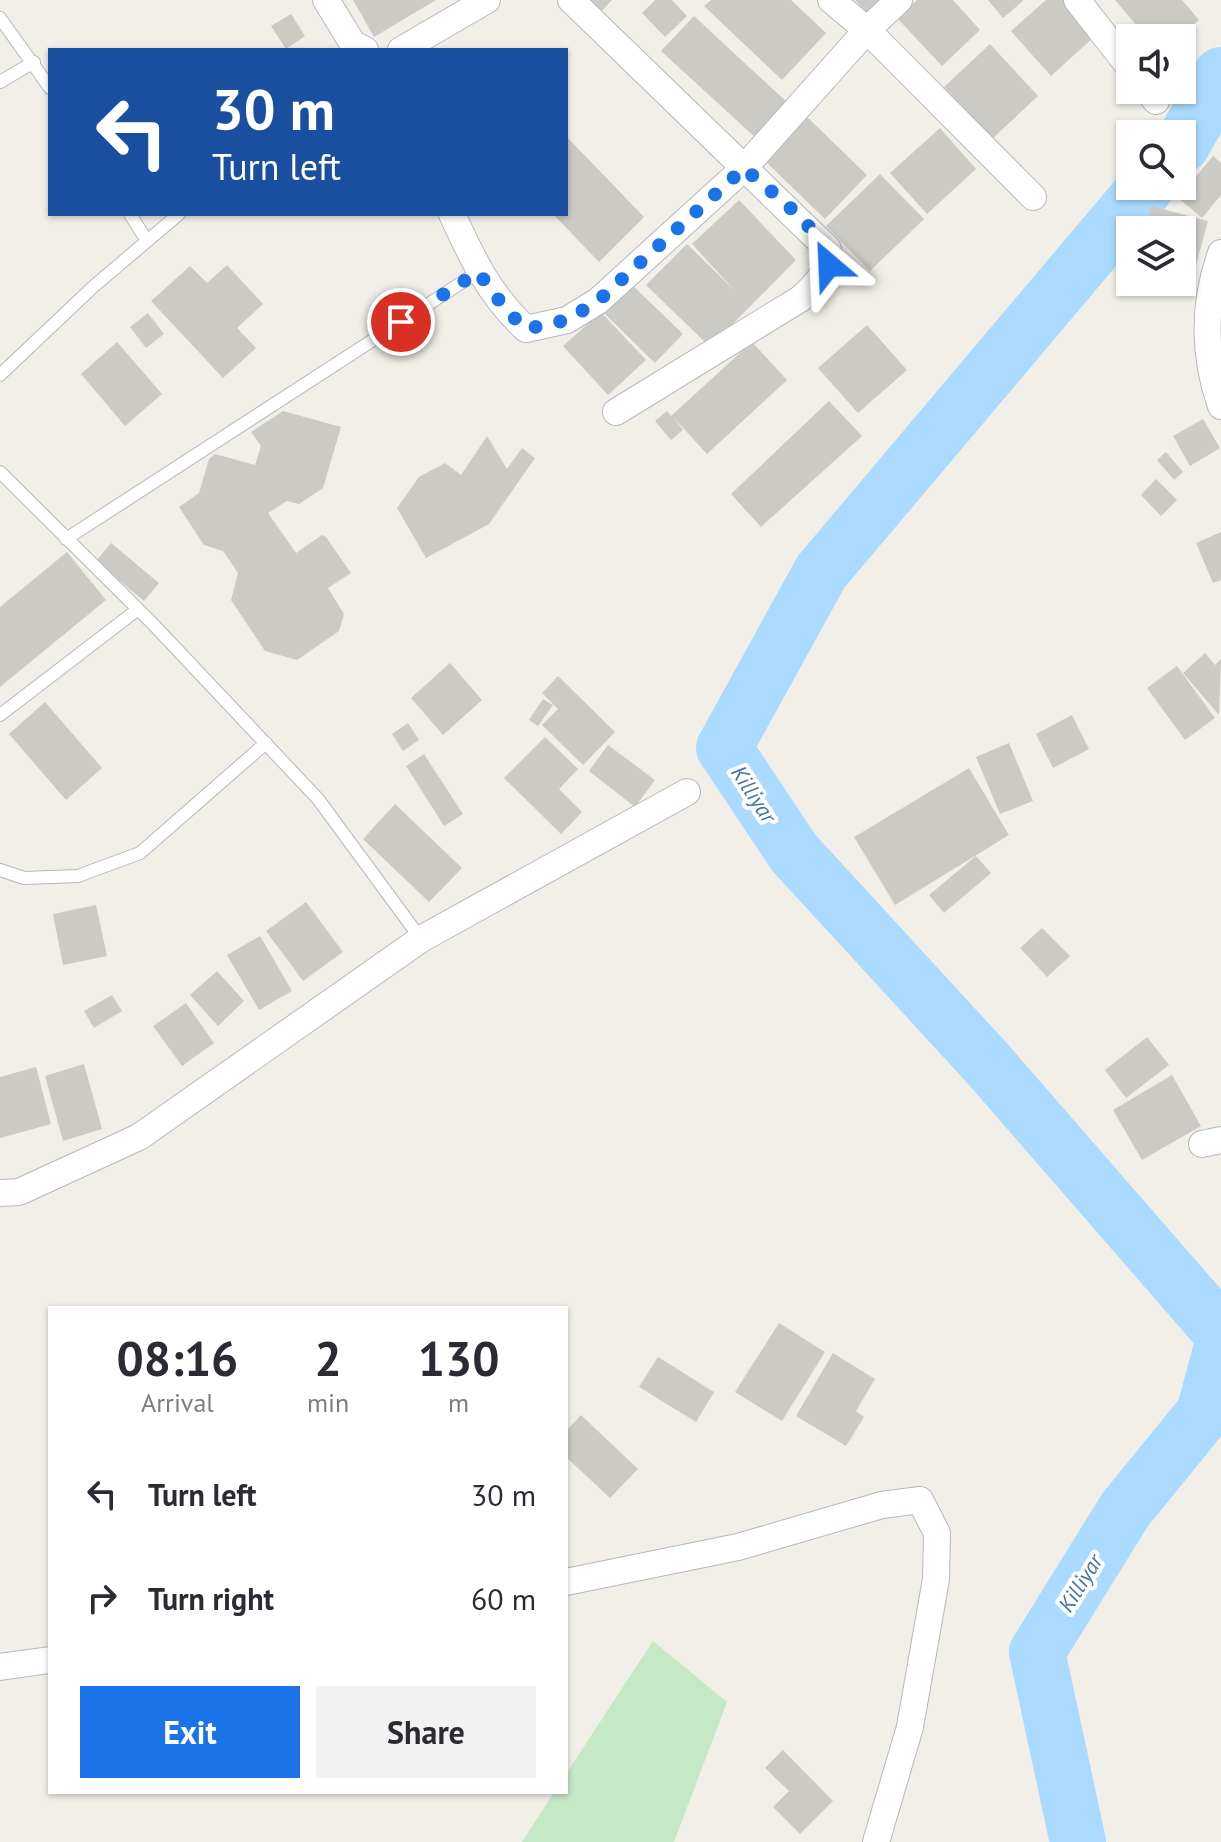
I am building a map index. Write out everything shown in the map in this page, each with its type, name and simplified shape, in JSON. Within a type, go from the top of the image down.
[{"type":"street","points":[[326,0],[353,44],[361,48]]},
{"type":"street","points":[[404,48],[487,0]]},
{"type":"street","points":[[571,0],[744,168],[818,235],[828,249],[829,265],[817,285],[800,299],[616,412]]},
{"type":"street","points":[[831,0],[867,30],[1033,197]]},
{"type":"street","points":[[453,216],[478,272],[507,311],[526,329],[567,320],[598,301],[744,168],[867,30],[899,0]]},
{"type":"street","points":[[1077,0],[1116,50]]},
{"type":"street","points":[[1221,253],[1212,279],[1205,342],[1221,406]]},
{"type":"street","points":[[0,1193],[19,1192],[139,1137],[421,939],[687,792]]},
{"type":"street","points":[[568,1582],[738,1547],[882,1505],[920,1500],[937,1533],[936,1579],[910,1727],[876,1842]]},
{"type":"street","points":[[0,1667],[48,1660]]},
{"type":"lane","points":[[0,18],[48,85]]},
{"type":"lane","points":[[0,82],[34,62]]},
{"type":"lane","points":[[131,216],[147,241]]},
{"type":"lane","points":[[0,375],[23,350],[177,216]]},
{"type":"lane","points":[[66,539],[478,272]]},
{"type":"lane","points":[[0,472],[318,799],[421,939]]},
{"type":"lane","points":[[0,715],[137,610]]},
{"type":"lane","points":[[0,870],[24,878],[78,876],[140,853],[266,743]]},
{"type":"green space","points":[[653,1641],[727,1702],[674,1842],[522,1842],[553,1794],[568,1794],[568,1771]]},
{"type":"building","points":[[353,0],[436,0],[374,37]]},
{"type":"building","points":[[577,0],[612,0],[596,17]]},
{"type":"building","points":[[655,0],[672,0],[687,16],[665,37],[642,13]]},
{"type":"building","points":[[711,0],[791,0],[826,33],[782,80],[704,6]]},
{"type":"building","points":[[855,0],[883,0],[868,14]]},
{"type":"building","points":[[917,0],[953,0],[980,30],[942,66],[897,18]]},
{"type":"building","points":[[988,0],[1024,0],[1003,18]]},
{"type":"building","points":[[1046,0],[1063,0],[1095,36],[1051,76],[1011,31]]},
{"type":"building","points":[[1115,0],[1182,0],[1199,20],[1194,24],[1135,24]]},
{"type":"building","points":[[291,14],[305,36],[285,48],[271,26]]},
{"type":"building","points":[[694,16],[790,105],[758,140],[661,51]]},
{"type":"building","points":[[990,44],[1038,96],[992,139],[944,87]]},
{"type":"building","points":[[807,117],[867,175],[825,219],[764,160]]},
{"type":"building","points":[[940,128],[976,169],[927,214],[890,173]]},
{"type":"building","points":[[568,138],[644,217],[599,262],[555,216],[568,216]]},
{"type":"building","points":[[1213,156],[1221,163],[1221,195],[1202,218],[1180,200],[1196,200],[1196,176]]},
{"type":"building","points":[[880,174],[924,219],[870,271],[826,226]]},
{"type":"building","points":[[739,200],[796,260],[710,347],[646,285],[687,244],[735,291],[692,244]]},
{"type":"building","points":[[1151,206],[1189,216],[1148,216]]},
{"type":"building","points":[[1196,218],[1208,221],[1196,265]]},
{"type":"building","points":[[227,265],[263,304],[237,328],[256,348],[223,378],[151,301],[190,266],[207,283]]},
{"type":"building","points":[[630,283],[683,334],[655,363],[602,311]]},
{"type":"building","points":[[601,312],[646,360],[608,395],[563,346]]},
{"type":"building","points":[[148,313],[164,334],[146,348],[130,327]]},
{"type":"building","points":[[867,325],[907,370],[858,413],[818,368]]},
{"type":"building","points":[[117,342],[162,394],[125,426],[81,374]]},
{"type":"building","points":[[752,342],[787,380],[707,454],[674,418],[683,430],[671,440],[655,421],[667,411],[671,416]]},
{"type":"building","points":[[829,401],[862,436],[761,527],[731,494]]},
{"type":"building","points":[[283,411],[341,427],[323,488],[299,504],[287,501],[268,513],[296,553],[322,535],[351,573],[328,588],[344,614],[339,631],[297,660],[265,651],[231,600],[238,573],[223,551],[204,545],[179,507],[199,493],[209,459],[215,454],[255,465],[261,446],[251,432]]},
{"type":"building","points":[[1203,419],[1220,448],[1190,466],[1173,436]]},
{"type":"building","points":[[487,436],[507,469],[522,448],[535,458],[489,524],[426,558],[397,508],[419,477],[445,463],[461,475]]},
{"type":"building","points":[[1166,452],[1183,472],[1174,480],[1157,460]]},
{"type":"building","points":[[1156,479],[1177,500],[1161,516],[1141,495]]},
{"type":"building","points":[[1221,532],[1221,580],[1213,583],[1196,543]]},
{"type":"building","points":[[111,543],[159,583],[144,601],[96,561]]},
{"type":"building","points":[[67,552],[106,600],[0,687],[0,607]]},
{"type":"building","points":[[1205,653],[1215,665],[1221,659],[1219,715],[1183,673]]},
{"type":"building","points":[[450,663],[482,700],[443,735],[411,698]]},
{"type":"building","points":[[1177,666],[1215,718],[1185,740],[1147,688]]},
{"type":"building","points":[[558,676],[615,732],[583,765],[542,725],[558,709],[542,693]]},
{"type":"building","points":[[543,699],[553,705],[538,726],[529,720]]},
{"type":"building","points":[[45,702],[102,768],[66,800],[9,734]]},
{"type":"building","points":[[1072,715],[1089,749],[1053,768],[1036,734]]},
{"type":"building","points":[[408,723],[419,740],[403,751],[392,734]]},
{"type":"building","points":[[545,737],[578,769],[559,789],[582,812],[561,834],[504,778]]},
{"type":"building","points":[[1009,743],[1033,801],[1000,814],[976,757]]},
{"type":"building","points":[[608,745],[655,780],[635,807],[589,771]]},
{"type":"building","points":[[424,754],[463,814],[444,826],[406,766]]},
{"type":"building","points":[[969,768],[1009,835],[895,905],[854,837]]},
{"type":"building","points":[[395,804],[462,868],[429,902],[363,839]]},
{"type":"building","points":[[976,856],[991,873],[944,913],[929,895]]},
{"type":"building","points":[[306,902],[343,952],[303,981],[266,931]]},
{"type":"building","points":[[96,905],[107,956],[63,965],[53,914]]},
{"type":"building","points":[[1042,928],[1070,956],[1047,977],[1020,948]]},
{"type":"building","points":[[260,936],[292,991],[259,1010],[227,955]]},
{"type":"building","points":[[217,971],[244,1001],[218,1026],[190,995]]},
{"type":"building","points":[[112,995],[122,1011],[94,1028],[84,1011]]},
{"type":"building","points":[[186,1003],[214,1043],[182,1066],[153,1026]]},
{"type":"building","points":[[1147,1037],[1169,1065],[1126,1098],[1105,1070]]},
{"type":"building","points":[[84,1064],[102,1129],[63,1141],[45,1076]]},
{"type":"building","points":[[36,1067],[51,1124],[0,1138],[0,1077]]},
{"type":"building","points":[[1172,1075],[1201,1126],[1142,1160],[1113,1110]]},
{"type":"building","points":[[779,1323],[825,1352],[782,1421],[735,1392]]},
{"type":"building","points":[[833,1353],[875,1379],[856,1411],[864,1417],[846,1446],[796,1416]]},
{"type":"building","points":[[658,1357],[714,1392],[696,1422],[639,1387]]},
{"type":"building","points":[[581,1415],[638,1469],[610,1498],[568,1459],[568,1429]]},
{"type":"building","points":[[783,1750],[833,1801],[800,1834],[773,1807],[789,1791],[765,1768]]},
{"type":"waterway","name":"Killiyar","points":[[1196,120],[1221,75]]},
{"type":"waterway","name":"Killiyar","points":[[1135,200],[821,572],[724,748],[794,853],[987,1063],[1221,1332]]},
{"type":"waterway","name":"Killiyar","points":[[1078,1842],[1037,1652],[1125,1510],[1204,1413],[1221,1350]]},
{"type":"route","points":[[401,322],[478,272],[507,311],[526,329],[567,320],[598,301],[744,168],[818,235],[828,249],[829,265]]}]
